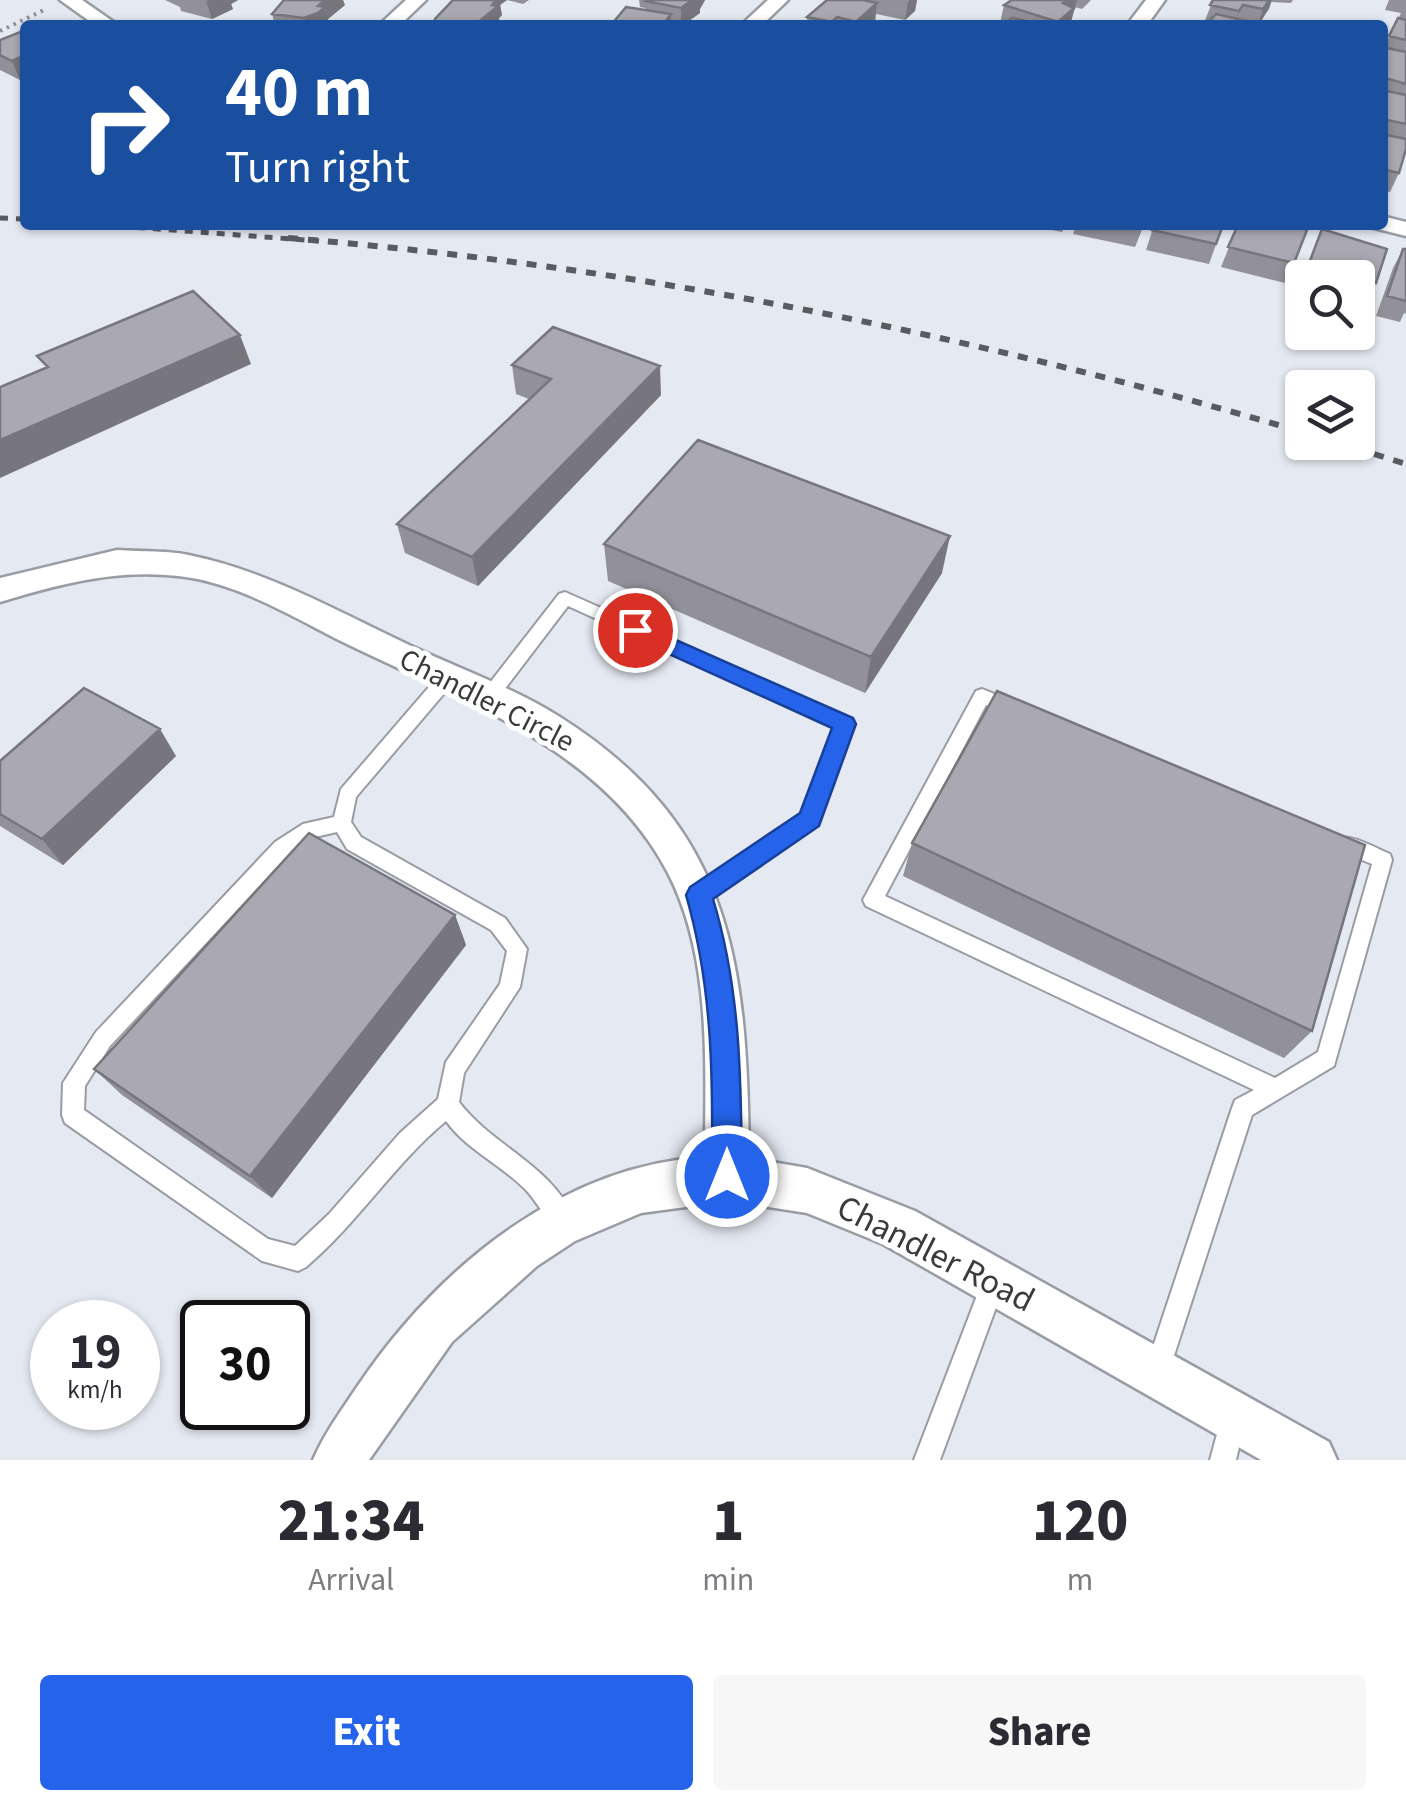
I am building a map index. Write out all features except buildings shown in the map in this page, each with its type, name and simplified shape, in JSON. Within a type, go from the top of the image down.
[{"type":"street","points":[[395,20],[417,0]]},
{"type":"street","points":[[757,20],[779,0]]},
{"type":"street","points":[[1141,20],[1156,0]]},
{"type":"street","points":[[61,4],[97,20]]},
{"type":"street","name":"Chandler Circle","points":[[0,590],[41,576],[117,562],[190,566],[260,588],[545,726],[616,776],[669,834],[699,895],[714,946],[727,1051],[727,1176]]},
{"type":"street","name":"Chandler Road","points":[[347,1457],[393,1378],[449,1310],[506,1258],[565,1221],[630,1192],[676,1179],[727,1176],[779,1183],[838,1201],[929,1242],[1157,1372],[1228,1438],[1311,1460]]},
{"type":"lane","points":[[488,698],[565,598],[845,724],[810,819],[699,895]]},
{"type":"lane","points":[[342,823],[310,830],[282,848],[103,1039],[74,1083],[74,1115],[262,1250],[298,1259],[331,1234],[412,1131],[448,1104],[454,1069],[510,987],[517,950],[498,924],[354,843],[342,823],[347,794],[446,678]]},
{"type":"lane","points":[[1036,718],[982,696],[873,900],[1278,1090]]},
{"type":"lane","points":[[1157,1372],[1242,1108],[1327,1059],[1383,860],[1328,838]]},
{"type":"lane","points":[[448,1104],[467,1131],[532,1181],[565,1221]]},
{"type":"lane","points":[[927,1460],[994,1279]]},
{"type":"path","points":[[25,20],[61,4]]},
{"type":"railway","points":[[0,218],[20,219]]},
{"type":"railway","points":[[172,230],[319,241]]},
{"type":"railway","points":[[288,238],[545,266],[800,309],[1052,364],[1285,427]]},
{"type":"railway","points":[[1375,454],[1406,464]]},
{"type":"route","points":[[635,630],[845,724],[810,819],[699,895],[714,946],[722,999],[727,1051],[727,1176]]}]
